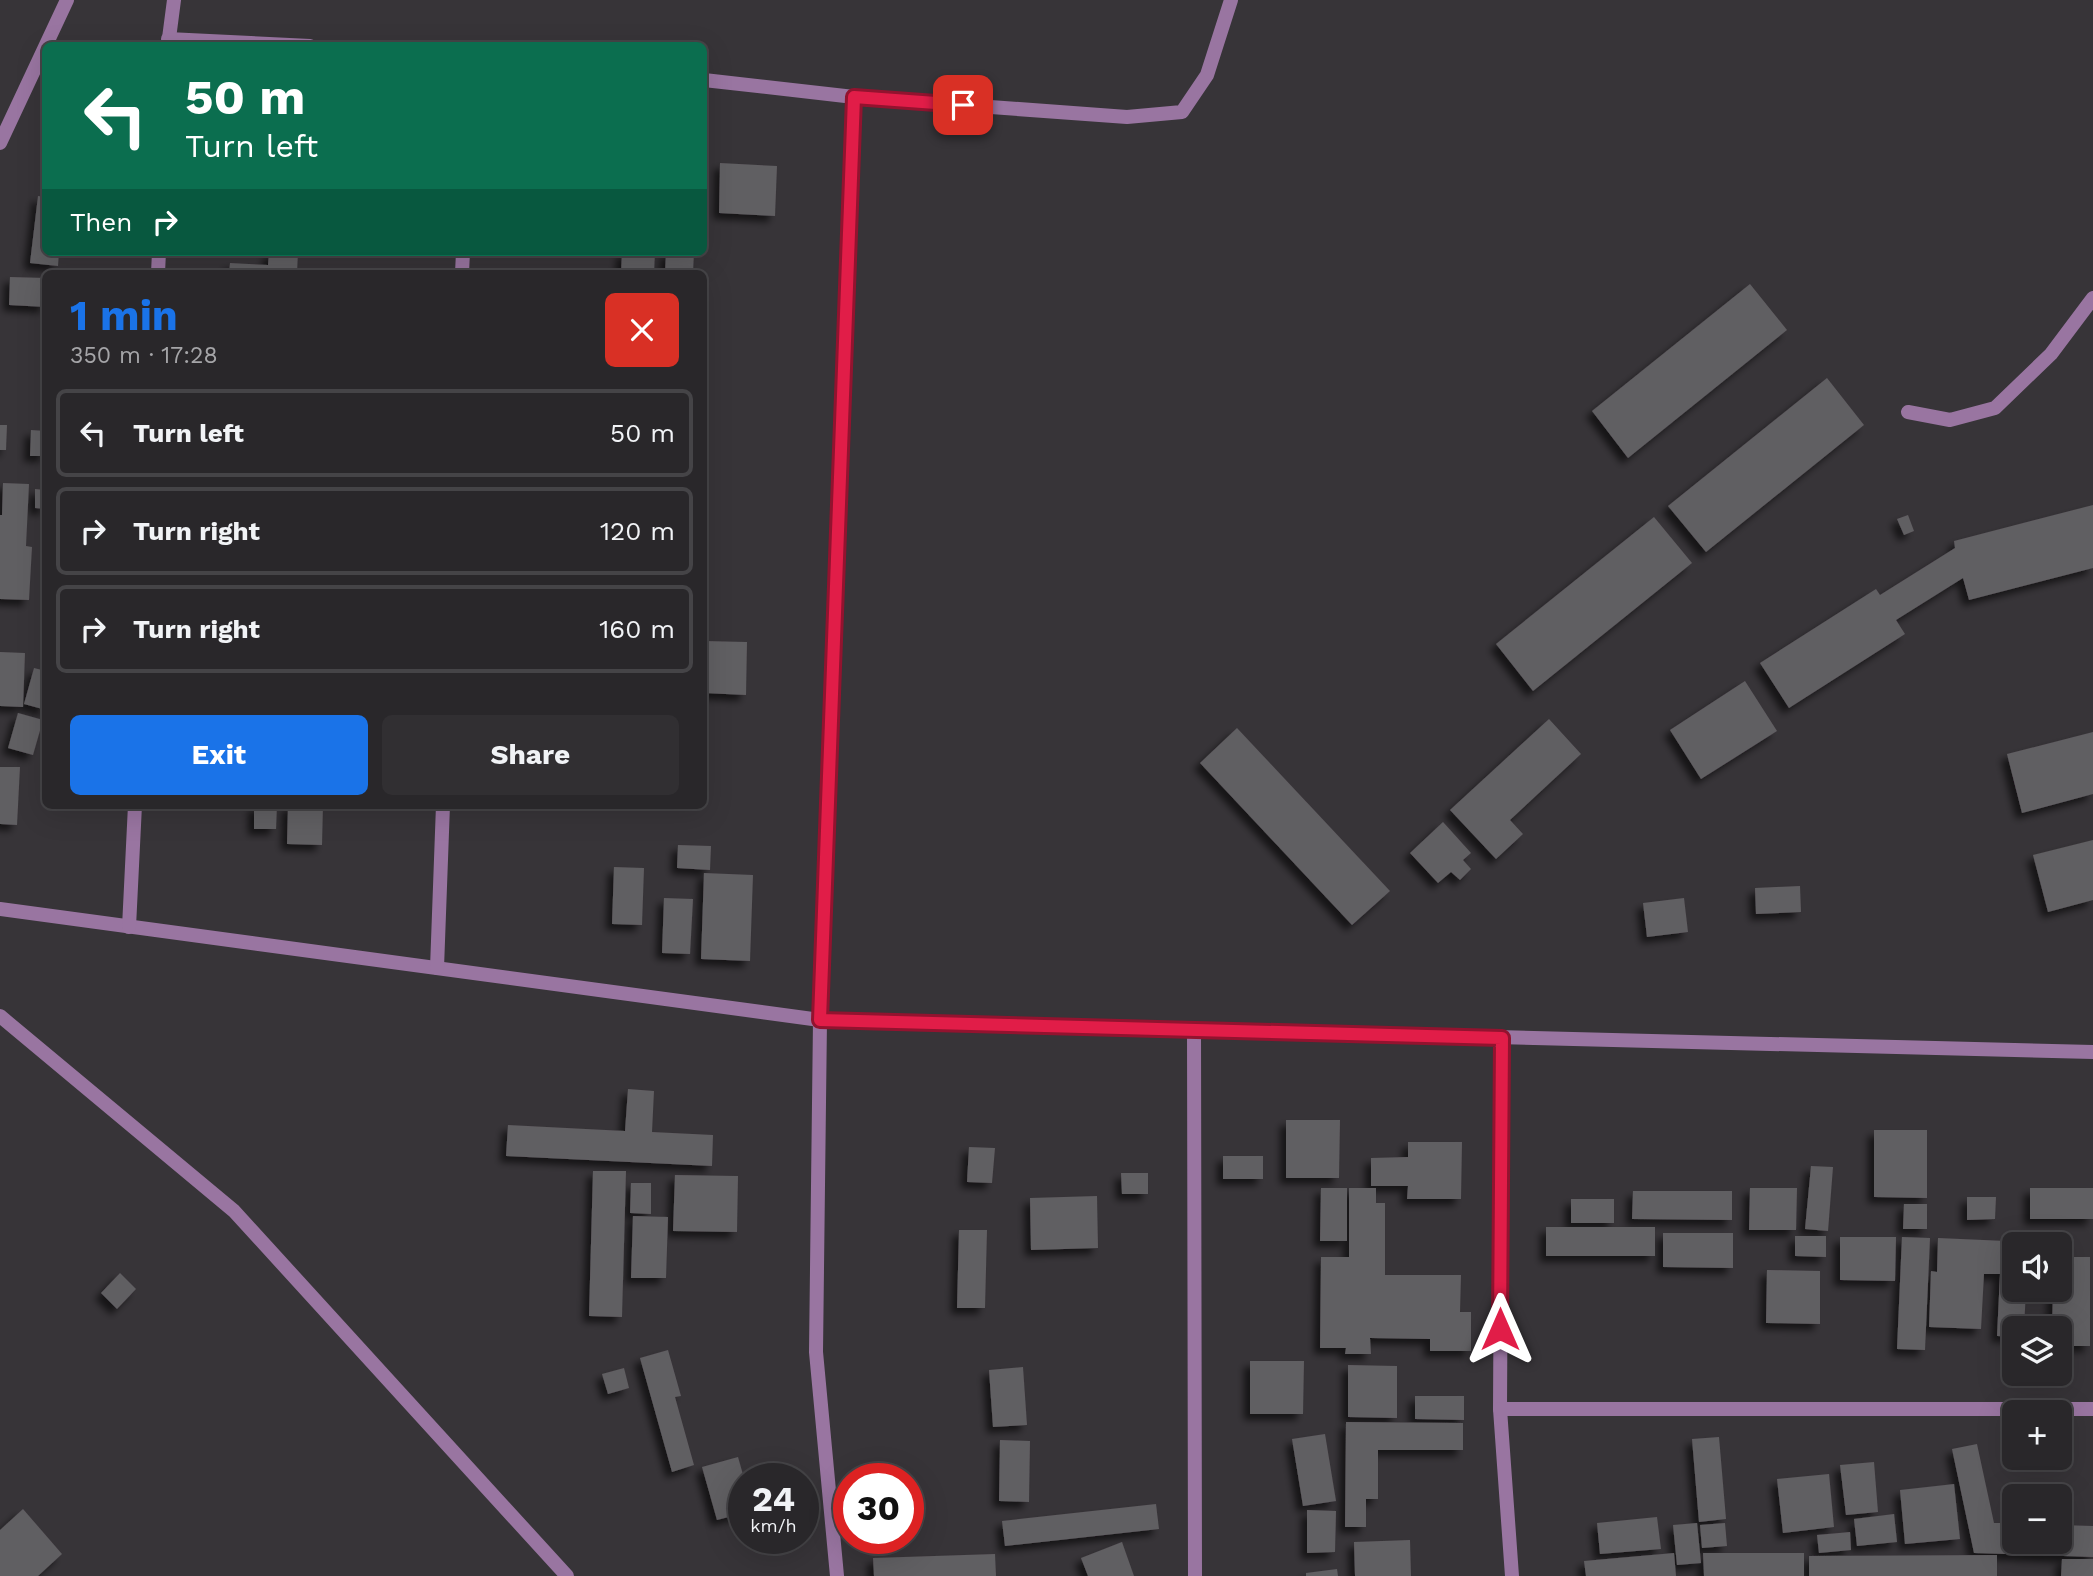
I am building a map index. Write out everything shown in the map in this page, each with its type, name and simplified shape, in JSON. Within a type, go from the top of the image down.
[{"type":"street","points":[[47,42],[67,0]]},
{"type":"street","points":[[168,42],[174,0]]},
{"type":"street","points":[[707,80],[854,97],[1127,117],[1182,112],[1207,75],[1231,0]]},
{"type":"street","points":[[0,143],[42,53]]},
{"type":"street","points":[[837,1576],[816,1352],[820,1020],[854,97]]},
{"type":"street","points":[[1908,412],[1950,420],[1995,408],[2051,354],[2093,298]]},
{"type":"street","points":[[130,927],[135,809]]},
{"type":"street","points":[[437,968],[443,809]]},
{"type":"street","points":[[0,909],[820,1020],[2093,1052]]},
{"type":"street","points":[[0,1016],[234,1211],[567,1576]]},
{"type":"street","points":[[1194,1030],[1195,1576]]},
{"type":"street","points":[[1502,1038],[1500,1409],[1512,1576]]},
{"type":"street","points":[[1500,1409],[2093,1409]]},
{"type":"building","points":[[720,163],[777,166],[775,216],[719,213]]},
{"type":"building","points":[[38,196],[42,196],[42,256],[59,256],[58,266],[30,263]]},
{"type":"building","points":[[269,256],[298,256],[297,270],[229,270],[230,263],[268,265]]},
{"type":"building","points":[[622,256],[655,256],[654,270],[621,270]]},
{"type":"building","points":[[666,256],[694,256],[693,270],[665,270]]},
{"type":"building","points":[[10,277],[42,278],[42,307],[9,305]]},
{"type":"building","points":[[1750,284],[1787,330],[1628,458],[1592,411]]},
{"type":"building","points":[[1827,378],[1864,425],[1706,552],[1668,506]]},
{"type":"building","points":[[0,425],[7,425],[6,450],[0,450]]},
{"type":"building","points":[[31,430],[42,431],[42,456],[30,456]]},
{"type":"building","points":[[3,483],[29,484],[26,546],[32,547],[29,600],[0,599],[0,515]]},
{"type":"building","points":[[35,489],[42,490],[42,509],[35,508]]},
{"type":"building","points":[[2093,505],[2093,568],[1969,600],[1963,578],[1896,620],[1905,634],[1789,708],[1760,663],[1876,589],[1880,595],[1955,548],[1954,541]]},
{"type":"building","points":[[1908,515],[1914,531],[1904,535],[1897,519]]},
{"type":"building","points":[[1654,517],[1692,563],[1533,691],[1496,644]]},
{"type":"building","points":[[707,641],[747,642],[746,695],[707,693]]},
{"type":"building","points":[[0,652],[25,653],[23,707],[0,706]]},
{"type":"building","points":[[34,668],[42,670],[42,709],[24,704]]},
{"type":"building","points":[[1745,681],[1777,731],[1701,779],[1670,730]]},
{"type":"building","points":[[18,713],[42,720],[33,755],[8,748]]},
{"type":"building","points":[[1549,719],[1581,754],[1510,820],[1523,834],[1496,859],[1450,810]]},
{"type":"building","points":[[1237,728],[1390,891],[1352,925],[1200,763]]},
{"type":"building","points":[[2093,732],[2093,794],[2022,813],[2007,754]]},
{"type":"building","points":[[0,767],[20,767],[17,825],[0,824]]},
{"type":"building","points":[[254,809],[277,809],[276,829],[254,829]]},
{"type":"building","points":[[288,809],[323,809],[322,845],[287,844]]},
{"type":"building","points":[[1443,822],[1471,853],[1463,860],[1471,869],[1460,880],[1451,872],[1438,883],[1410,853]]},
{"type":"building","points":[[2093,840],[2093,900],[2048,912],[2033,855]]},
{"type":"building","points":[[678,845],[711,846],[710,870],[677,868]]},
{"type":"building","points":[[614,867],[644,868],[642,925],[612,924]]},
{"type":"building","points":[[704,873],[753,875],[750,961],[701,959]]},
{"type":"building","points":[[1800,886],[1801,912],[1756,914],[1755,888]]},
{"type":"building","points":[[664,898],[693,899],[690,954],[662,953]]},
{"type":"building","points":[[1684,898],[1688,932],[1647,937],[1643,903]]},
{"type":"building","points":[[628,1089],[654,1091],[652,1132],[713,1135],[712,1166],[506,1156],[508,1125],[625,1131]]},
{"type":"building","points":[[1286,1120],[1340,1120],[1339,1178],[1286,1178]]},
{"type":"building","points":[[1874,1130],[1927,1130],[1927,1198],[1874,1197]]},
{"type":"building","points":[[1408,1142],[1462,1142],[1461,1199],[1407,1199],[1408,1186],[1371,1186],[1371,1158],[1408,1157]]},
{"type":"building","points":[[969,1147],[995,1148],[992,1183],[967,1182]]},
{"type":"building","points":[[1223,1156],[1263,1156],[1263,1179],[1223,1179]]},
{"type":"building","points":[[1811,1166],[1833,1167],[1828,1231],[1805,1229]]},
{"type":"building","points":[[593,1171],[626,1171],[622,1317],[589,1316]]},
{"type":"building","points":[[1121,1173],[1148,1173],[1148,1194],[1122,1194]]},
{"type":"building","points":[[675,1175],[738,1176],[737,1232],[673,1231]]},
{"type":"building","points":[[631,1183],[651,1183],[651,1214],[630,1213]]},
{"type":"building","points":[[1321,1188],[1347,1188],[1347,1241],[1320,1241]]},
{"type":"building","points":[[1349,1188],[1376,1188],[1376,1203],[1385,1203],[1385,1275],[1461,1275],[1460,1312],[1471,1312],[1471,1351],[1430,1351],[1430,1339],[1370,1338],[1371,1354],[1345,1354],[1346,1348],[1320,1348],[1321,1257],[1349,1257]]},
{"type":"building","points":[[1750,1188],[1797,1188],[1796,1230],[1749,1230]]},
{"type":"building","points":[[2030,1188],[2093,1188],[2093,1219],[2030,1219]]},
{"type":"building","points":[[1633,1191],[1732,1191],[1732,1220],[1632,1219]]},
{"type":"building","points":[[1097,1196],[1098,1248],[1031,1250],[1030,1198]]},
{"type":"building","points":[[1967,1197],[1996,1197],[1995,1219],[1967,1220]]},
{"type":"building","points":[[1571,1199],[1614,1199],[1614,1223],[1571,1223]]},
{"type":"building","points":[[1904,1204],[1927,1204],[1927,1229],[1903,1229]]},
{"type":"building","points":[[633,1216],[668,1217],[666,1278],[631,1278]]},
{"type":"building","points":[[1546,1227],[1655,1227],[1655,1256],[1546,1256]]},
{"type":"building","points":[[959,1230],[987,1230],[985,1308],[957,1308]]},
{"type":"building","points":[[1663,1233],[1733,1233],[1733,1268],[1663,1267]]},
{"type":"building","points":[[1795,1236],[1826,1236],[1826,1257],[1795,1256]]},
{"type":"building","points":[[1840,1237],[1896,1237],[1895,1281],[1840,1280]]},
{"type":"building","points":[[1902,1237],[1930,1238],[1925,1350],[1897,1349]]},
{"type":"building","points":[[1938,1238],[2002,1241],[2002,1302],[2025,1302],[2025,1316],[2002,1316],[2002,1336],[1997,1336],[2000,1274],[1984,1274],[1981,1329],[1929,1327],[1931,1271],[1937,1272]]},
{"type":"building","points":[[2072,1257],[2090,1257],[2090,1346],[2072,1346],[2072,1316],[2052,1316],[2053,1302],[2072,1302]]},
{"type":"building","points":[[1767,1270],[1820,1271],[1820,1324],[1766,1323]]},
{"type":"building","points":[[120,1273],[136,1289],[117,1309],[101,1293]]},
{"type":"building","points":[[668,1350],[681,1396],[675,1397],[694,1465],[672,1472],[640,1358]]},
{"type":"building","points":[[1250,1361],[1304,1361],[1303,1414],[1250,1414]]},
{"type":"building","points":[[1348,1365],[1397,1366],[1397,1418],[1348,1417]]},
{"type":"building","points":[[1023,1367],[1027,1425],[993,1427],[989,1370]]},
{"type":"building","points":[[624,1368],[629,1388],[608,1394],[602,1374]]},
{"type":"building","points":[[1415,1396],[1464,1396],[1464,1420],[1415,1419]]},
{"type":"building","points":[[1346,1422],[1463,1423],[1463,1450],[1378,1450],[1378,1499],[1366,1499],[1366,1527],[1345,1527]]},
{"type":"building","points":[[1325,1434],[1336,1501],[1303,1506],[1292,1439]]},
{"type":"building","points":[[1719,1437],[1726,1519],[1699,1522],[1692,1439]]},
{"type":"building","points":[[1000,1440],[1030,1441],[1029,1502],[999,1501]]},
{"type":"building","points":[[1977,1444],[1994,1523],[2002,1523],[2002,1554],[1974,1553],[1952,1449]]},
{"type":"building","points":[[738,1457],[740,1463],[728,1463],[728,1517],[717,1520],[702,1467]]},
{"type":"building","points":[[1874,1462],[1878,1512],[1846,1515],[1840,1465]]},
{"type":"building","points":[[1829,1474],[1834,1527],[1783,1533],[1777,1479]]},
{"type":"building","points":[[1954,1484],[1960,1539],[1905,1544],[1900,1490]]},
{"type":"building","points":[[1156,1504],[1159,1529],[1005,1546],[1002,1521]]},
{"type":"building","points":[[23,1509],[62,1554],[38,1576],[0,1576],[0,1530]]},
{"type":"building","points":[[1307,1510],[1336,1511],[1335,1552],[1307,1553]]},
{"type":"building","points":[[1894,1514],[1897,1542],[1857,1546],[1854,1519]]},
{"type":"building","points":[[1657,1517],[1661,1549],[1600,1554],[1597,1523]]},
{"type":"building","points":[[1697,1523],[1701,1563],[1677,1565],[1673,1525]]},
{"type":"building","points":[[1725,1523],[1727,1546],[1702,1548],[1700,1525]]},
{"type":"building","points":[[2072,1525],[2093,1526],[2093,1557],[2004,1554],[2072,1554]]},
{"type":"building","points":[[1850,1532],[1851,1550],[1819,1553],[1817,1535]]},
{"type":"building","points":[[1410,1540],[1411,1576],[1355,1576],[1354,1542]]},
{"type":"building","points":[[1122,1542],[1134,1576],[1088,1576],[1081,1558]]},
{"type":"building","points":[[1674,1553],[1676,1576],[1586,1576],[1584,1561]]},
{"type":"building","points":[[1703,1553],[1804,1553],[1804,1576],[1704,1576]]},
{"type":"building","points":[[995,1554],[996,1576],[874,1576],[873,1558]]},
{"type":"building","points":[[1997,1555],[1997,1576],[1809,1576],[1809,1556]]},
{"type":"building","points":[[2062,1559],[2093,1559],[2093,1576],[2061,1576]]},
{"type":"building","points":[[1337,1569],[1338,1576],[1306,1576],[1306,1573]]},
{"type":"route","points":[[963,105],[854,97],[820,1020],[1502,1038],[1500,1329]]}]
